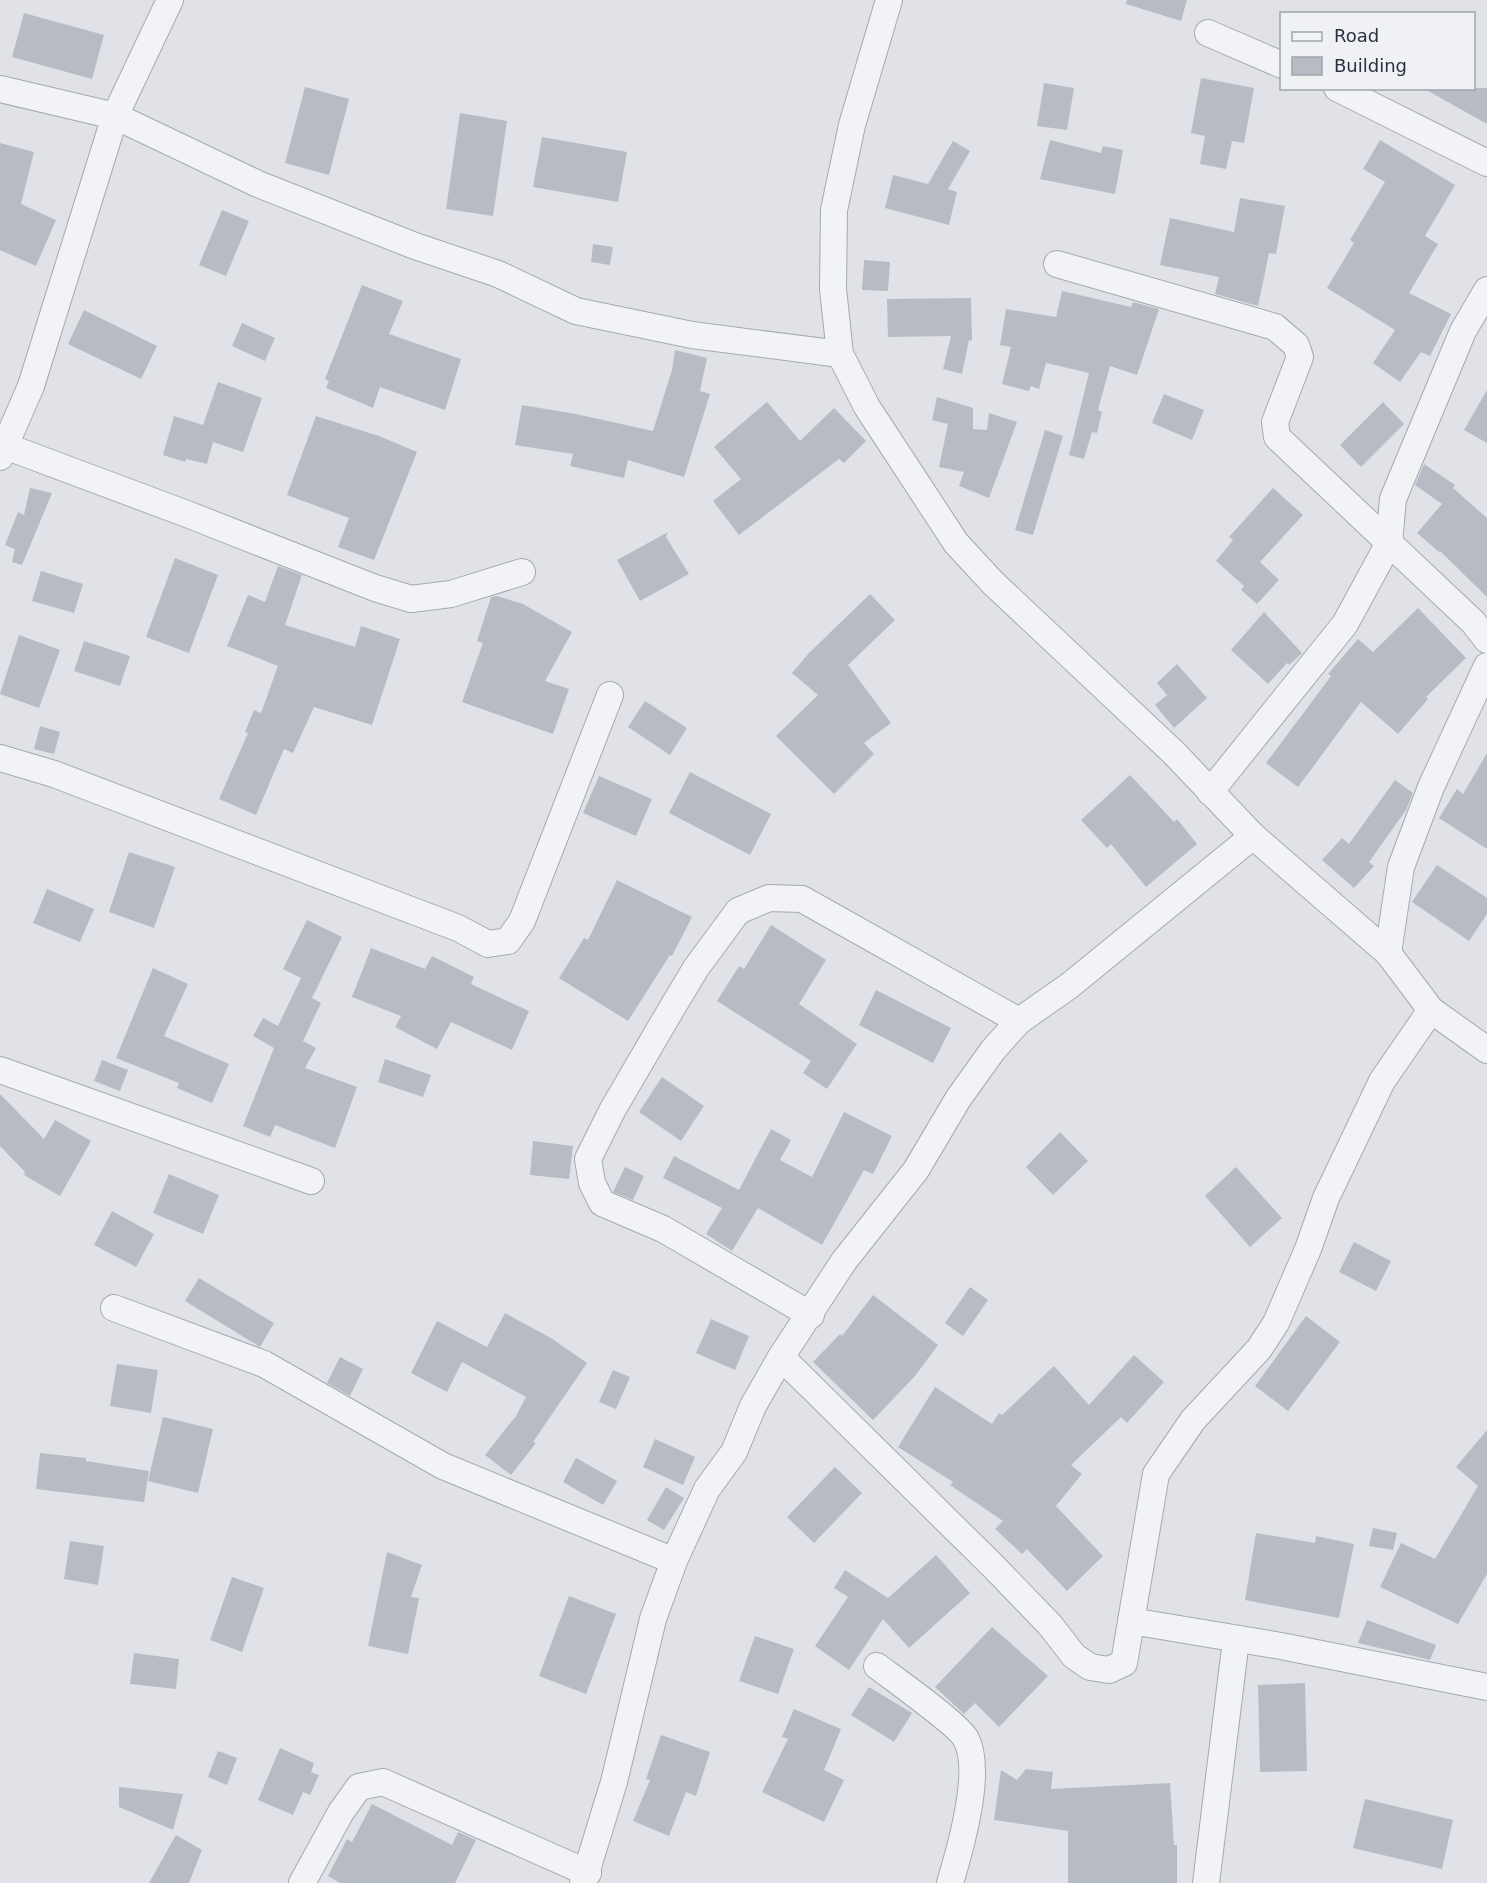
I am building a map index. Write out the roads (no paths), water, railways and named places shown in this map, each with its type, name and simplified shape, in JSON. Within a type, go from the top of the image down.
[{"type":"street","points":[[170,0],[115,116],[30,386],[2,452],[187,514],[375,588],[411,599],[451,594],[522,572]]},
{"type":"street","points":[[889,0],[852,125],[834,210],[833,289],[840,354],[867,407],[956,543],[1040,629],[1174,753],[1252,836],[1388,953],[1431,1010],[1487,1050]]},
{"type":"street","points":[[1208,33],[1280,65]]},
{"type":"street","points":[[0,88],[115,116],[258,184],[415,246],[498,274],[576,311],[692,335],[840,354]]},
{"type":"street","points":[[1341,90],[1487,163]]},
{"type":"street","points":[[1057,264],[1275,327],[1296,345],[1300,357],[1275,422],[1277,437],[1473,622],[1487,640]]},
{"type":"street","points":[[1210,792],[1345,624],[1389,543],[1393,498],[1463,331],[1487,290]]},
{"type":"street","points":[[1388,953],[1401,867],[1431,787],[1487,666]]},
{"type":"street","points":[[0,758],[54,774],[458,928],[488,944],[508,941],[522,921],[610,695]]},
{"type":"street","points":[[302,1883],[340,1812],[359,1787],[383,1782],[585,1878],[614,1782],[653,1619],[674,1562],[707,1490],[734,1452],[753,1406],[781,1357],[811,1315],[844,1261],[916,1170],[958,1099],[993,1050],[1019,1021],[1069,986],[1252,836]]},
{"type":"street","points":[[811,1315],[663,1229],[602,1203],[592,1183],[588,1159],[614,1109],[696,968],[738,911],[769,898],[802,899],[1019,1021]]},
{"type":"street","points":[[781,1357],[1002,1576],[1050,1625],[1074,1656],[1090,1667],[1109,1670],[1124,1663],[1156,1474],[1193,1420],[1227,1380],[1259,1349],[1276,1323],[1308,1249],[1326,1198],[1382,1081],[1431,1010]]},
{"type":"street","points":[[0,1070],[311,1181]]},
{"type":"street","points":[[114,1308],[264,1364],[443,1466],[674,1562]]},
{"type":"street","points":[[1131,1621],[1281,1646],[1487,1687]]},
{"type":"street","points":[[1206,1883],[1236,1640]]},
{"type":"street","points":[[877,1666],[966,1737],[972,1758],[965,1831],[950,1883]]}]
